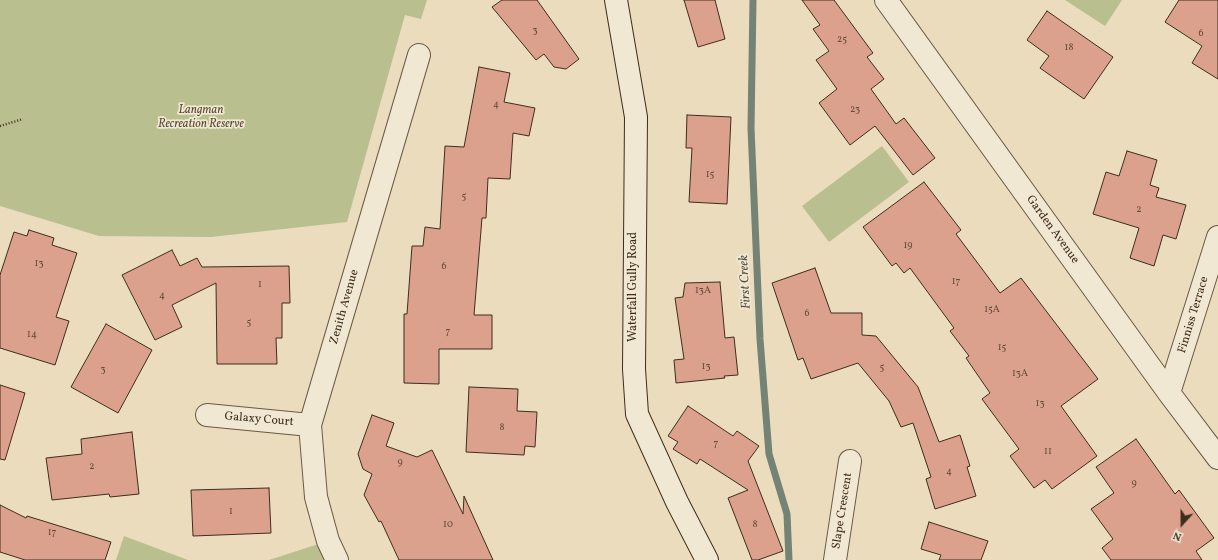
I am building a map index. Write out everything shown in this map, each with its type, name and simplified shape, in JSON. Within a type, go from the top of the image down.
[{"type":"street","name":"Waterfall Gully Road","points":[[616,0],[636,117],[634,369],[637,414],[677,502],[707,560]]},
{"type":"street","name":"Garden Avenue","points":[[886,0],[1169,393],[1218,458]]},
{"type":"street","name":"Zenith Avenue","points":[[338,560],[328,541],[316,496],[310,425],[419,55]]},
{"type":"street","name":"Finniss Terrace","points":[[1169,393],[1218,237]]},
{"type":"street","name":"Galaxy Court","points":[[207,415],[310,425]]},
{"type":"street","name":"Slape Crescent","points":[[835,560],[850,461]]},
{"type":"path","points":[[0,126],[23,118]]},
{"type":"green space","name":"Langman Recreation Reserve","points":[[0,0],[427,0],[421,19],[405,15],[347,222],[211,237],[99,236],[0,206]]},
{"type":"green space","points":[[1065,0],[1122,0],[1105,26]]},
{"type":"green space","points":[[882,146],[909,182],[829,242],[802,206]]},
{"type":"green space","points":[[124,536],[188,560],[116,560]]},
{"type":"green space","points":[[328,541],[337,560],[269,560]]},
{"type":"building","points":[[502,0],[537,0],[579,59],[566,69],[554,67],[544,54],[536,60],[492,7]]},
{"type":"building","points":[[684,0],[715,0],[725,39],[698,47]]},
{"type":"building","points":[[802,0],[834,0],[873,53],[867,57],[884,79],[871,89],[896,124],[904,118],[935,158],[913,175],[875,126],[850,145],[819,103],[837,89],[816,60],[829,51],[813,29],[820,25]]},
{"type":"building","points":[[1179,0],[1218,0],[1218,79],[1192,63],[1202,46],[1165,22]]},
{"type":"building","points":[[1047,11],[1113,57],[1084,99],[1040,68],[1049,56],[1027,40]]},
{"type":"building","points":[[479,67],[510,73],[504,102],[535,108],[529,136],[513,133],[510,179],[488,178],[486,218],[482,218],[474,315],[492,315],[492,349],[439,349],[439,384],[404,383],[404,314],[407,314],[412,246],[423,246],[425,227],[440,229],[445,146],[464,147]]},
{"type":"building","points":[[687,115],[731,117],[727,204],[689,202],[692,148],[686,148]]},
{"type":"building","points":[[1127,151],[1157,160],[1150,185],[1159,188],[1156,197],[1186,205],[1176,239],[1163,235],[1154,266],[1130,258],[1139,228],[1093,214],[1106,172],[1119,176]]},
{"type":"building","points":[[924,182],[961,230],[956,234],[1000,293],[1021,278],[1098,379],[1061,406],[1097,456],[1052,489],[1045,480],[1034,488],[1010,456],[1019,449],[982,399],[990,393],[966,358],[969,356],[950,331],[954,328],[910,268],[904,273],[896,263],[892,266],[863,227]]},
{"type":"building","points":[[29,230],[54,238],[52,245],[77,253],[56,317],[69,321],[55,365],[0,348],[0,275],[14,232],[27,236]]},
{"type":"building","points":[[172,250],[180,266],[197,258],[202,267],[289,266],[290,303],[282,303],[282,338],[276,338],[277,364],[217,364],[216,283],[172,305],[182,327],[155,340],[122,275]]},
{"type":"building","points":[[815,268],[831,313],[862,313],[862,335],[876,336],[918,387],[939,442],[960,435],[970,466],[967,467],[976,496],[935,509],[926,479],[931,477],[913,423],[901,427],[889,401],[858,363],[811,379],[803,358],[798,360],[772,283]]},
{"type":"building","points":[[720,282],[725,338],[734,337],[738,375],[724,376],[725,378],[676,383],[674,360],[684,359],[675,298],[683,297],[685,283]]},
{"type":"building","points":[[106,324],[152,350],[118,413],[71,387]]},
{"type":"building","points":[[0,385],[25,393],[5,460],[0,459]]},
{"type":"building","points":[[469,387],[518,389],[517,411],[537,412],[535,447],[525,446],[524,455],[466,452]]},
{"type":"building","points":[[688,406],[733,436],[737,431],[759,446],[748,461],[783,551],[758,560],[752,560],[728,498],[748,490],[700,459],[697,464],[673,449],[678,442],[668,436]]},
{"type":"building","points":[[372,415],[394,423],[386,446],[417,457],[432,450],[463,514],[464,496],[493,560],[399,560],[381,521],[379,522],[364,495],[372,474],[363,469],[358,454]]},
{"type":"building","points":[[132,432],[139,494],[110,497],[109,494],[52,500],[46,458],[82,454],[81,439]]},
{"type":"building","points":[[1136,439],[1175,494],[1179,490],[1214,538],[1196,551],[1202,560],[1111,560],[1102,548],[1113,539],[1091,509],[1114,493],[1096,467]]},
{"type":"building","points":[[269,488],[271,533],[193,536],[191,490]]},
{"type":"building","points":[[0,505],[26,518],[27,516],[111,542],[105,560],[25,560],[0,552]]},
{"type":"building","points":[[929,522],[988,541],[981,560],[939,560],[941,555],[921,549]]},
{"type":"waterway","name":"First Creek","points":[[753,0],[751,128],[760,339],[769,454],[787,514],[789,560]]}]
